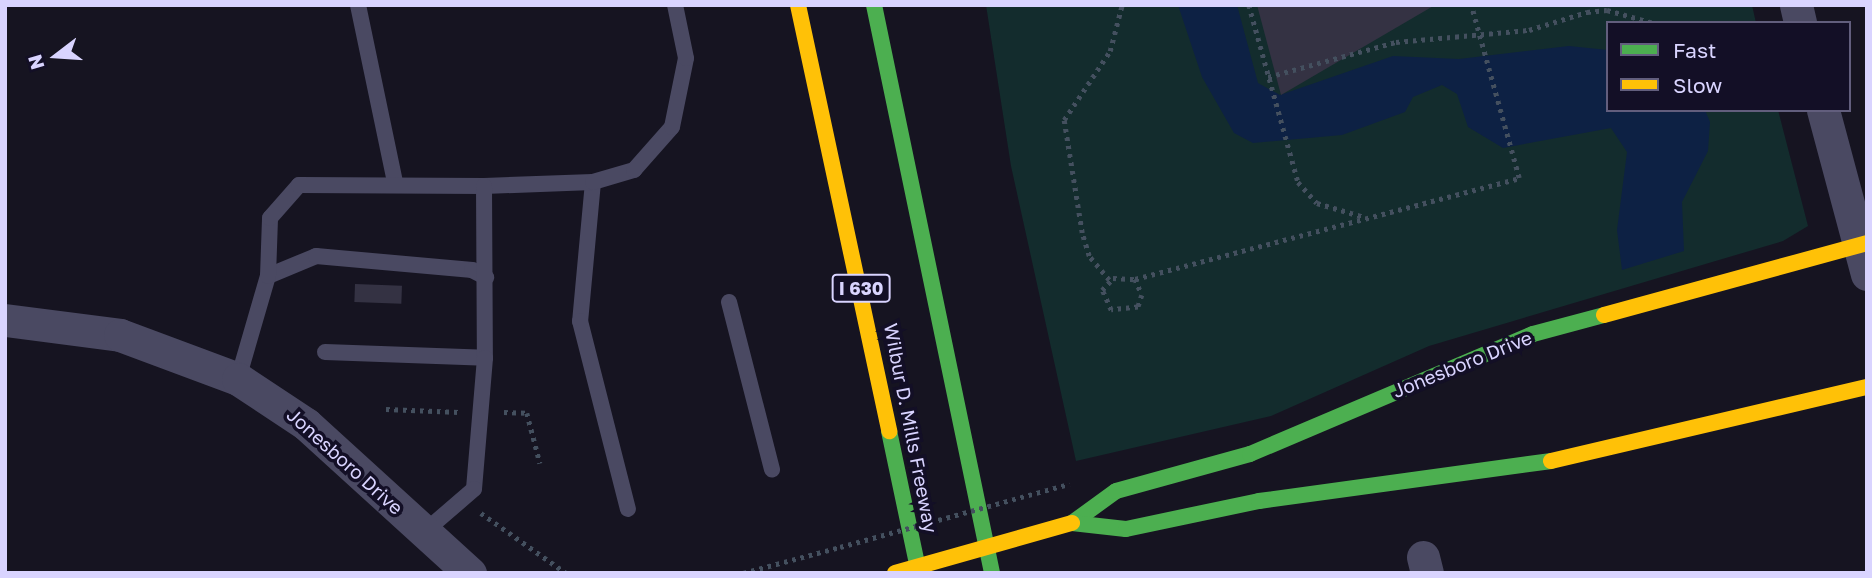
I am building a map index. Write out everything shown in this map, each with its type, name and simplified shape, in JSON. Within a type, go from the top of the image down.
[{"type":"main road","name":"Wilbur D. Mills Freeway","points":[[798,5],[919,573]]},
{"type":"main road","points":[[874,5],[992,573]]},
{"type":"main road","name":"Jonesboro Drive","points":[[895,573],[1072,523],[1116,491],[1250,454],[1533,334],[1864,254]]},
{"type":"main road","name":"Jonesboro Drive","points":[[1072,523],[1126,529],[1259,501],[1505,472],[1867,387]]},
{"type":"street","points":[[1824,112],[1864,254]]},
{"type":"street","name":"Jonesboro Drive","points":[[5,320],[120,335],[238,379],[306,424],[446,558]]},
{"type":"lane","points":[[358,5],[396,183]]},
{"type":"lane","points":[[238,379],[268,276],[270,218],[299,185],[396,183],[484,186],[593,182],[634,170],[672,127],[686,58],[675,5]]},
{"type":"lane","points":[[593,182],[580,321],[628,509]]},
{"type":"lane","points":[[446,558],[474,489],[485,358],[484,186]]},
{"type":"lane","points":[[268,276],[316,256],[472,270],[486,277]]},
{"type":"lane","points":[[729,302],[772,470]]},
{"type":"lane","points":[[326,352],[485,358]]},
{"type":"path","points":[[1109,280],[1090,256],[1082,233],[1064,120],[1110,51],[1122,5]]},
{"type":"path","points":[[1249,5],[1286,145],[1305,194],[1333,210],[1369,218]]},
{"type":"path","points":[[1109,280],[1135,279],[1519,178],[1471,5]]},
{"type":"path","points":[[1268,79],[1396,42],[1529,30],[1607,10],[1647,21]]},
{"type":"path","points":[[1109,280],[1102,297],[1111,310],[1126,313],[1142,300],[1135,279]]},
{"type":"path","points":[[386,409],[470,412]]},
{"type":"path","points":[[499,412],[527,413],[540,463]]},
{"type":"path","points":[[743,573],[1069,484]]},
{"type":"path","points":[[475,509],[566,573]]},
{"type":"green space","points":[[986,5],[1752,5],[1756,21],[1606,21],[1606,112],[1779,112],[1808,226],[1783,241],[1429,346],[1271,416],[1076,461],[1011,166]]},
{"type":"water","points":[[1178,5],[1237,5],[1258,83],[1280,95],[1393,56],[1459,59],[1569,46],[1606,50],[1606,112],[1706,112],[1710,122],[1708,151],[1682,202],[1684,251],[1622,270],[1617,230],[1627,152],[1611,128],[1503,148],[1468,127],[1457,94],[1442,85],[1413,97],[1405,112],[1342,135],[1253,143],[1234,133],[1202,77]]},
{"type":"building","points":[[1257,5],[1435,5],[1281,95]]},
{"type":"building","points":[[355,284],[402,286],[401,304],[354,302]]},
{"type":"traffic: fast","points":[[874,5],[992,573]]},
{"type":"traffic: fast","points":[[1072,523],[1116,491],[1250,454],[1533,334],[1604,315]]},
{"type":"traffic: fast","points":[[889,431],[919,573]]},
{"type":"traffic: fast","points":[[1072,523],[1126,529],[1259,501],[1551,461]]},
{"type":"traffic: slow","points":[[798,5],[889,431]]},
{"type":"traffic: slow","points":[[1604,315],[1867,243]]},
{"type":"traffic: slow","points":[[1551,461],[1867,387]]},
{"type":"traffic: slow","points":[[895,573],[1072,523]]}]
